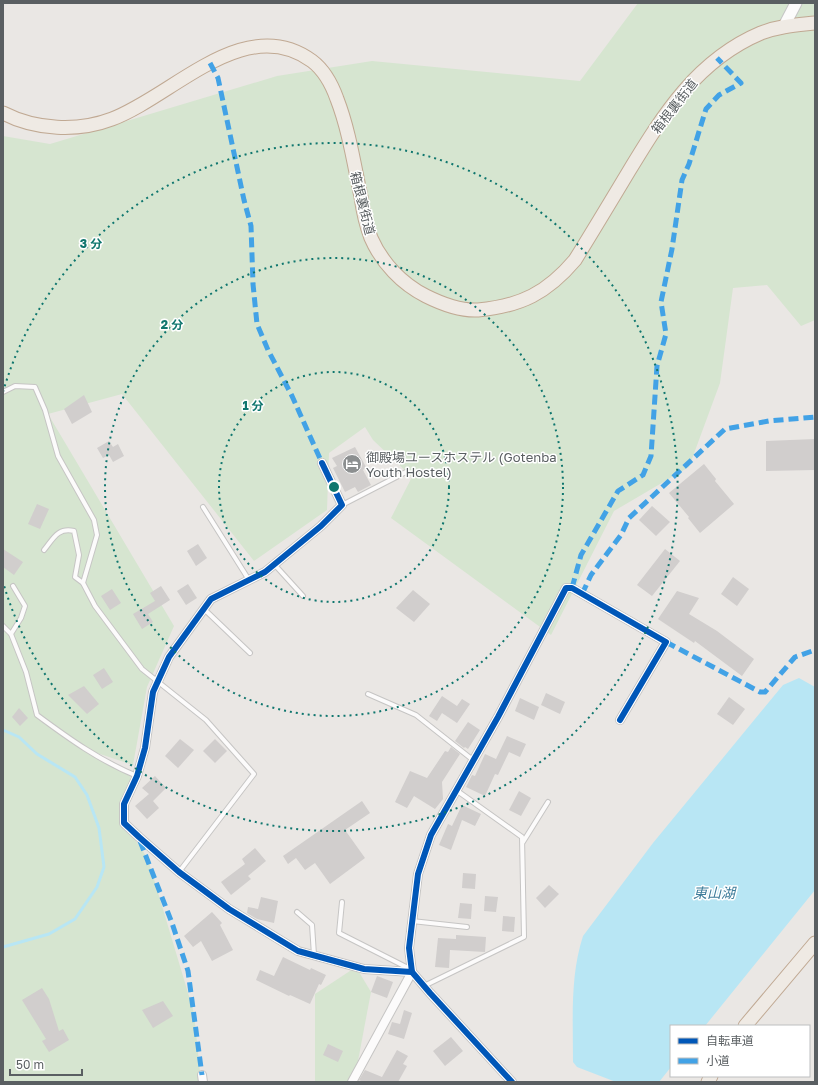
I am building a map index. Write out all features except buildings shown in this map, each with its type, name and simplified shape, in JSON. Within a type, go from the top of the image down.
[{"type":"highway","name":"箱根裏街道","points":[[3,114],[28,123],[49,127],[71,128],[91,125],[112,119],[133,109],[210,63],[251,46],[267,45],[283,47],[299,52],[313,62],[324,74],[333,88],[345,124],[365,218],[371,237],[386,263],[403,281],[417,292],[434,300],[453,307],[472,310],[492,308],[512,304],[530,298],[548,288],[562,275],[575,260],[650,137],[680,96],[698,75],[717,58],[739,44],[762,33],[784,26],[815,23]]},
{"type":"highway","points":[[746,1025],[815,943]]},
{"type":"main road","points":[[784,26],[796,3]]},
{"type":"street","points":[[322,463],[342,505],[321,526],[265,572],[211,599],[169,657],[153,692],[145,748],[137,776],[124,804],[124,822],[180,872],[229,909],[298,951],[364,969],[412,971]]},
{"type":"street","points":[[512,1082],[412,971],[409,948],[418,874],[431,835],[566,588],[572,588],[666,642],[620,720]]},
{"type":"street","points":[[352,1082],[412,971]]},
{"type":"lane","points":[[3,392],[15,386],[34,387],[45,410],[58,456],[94,520],[96,535],[83,583]]},
{"type":"lane","points":[[342,505],[406,472]]},
{"type":"lane","points":[[203,507],[249,580]]},
{"type":"lane","points":[[44,550],[58,532],[67,530],[74,531],[79,555],[75,577],[83,583],[95,606],[142,669],[206,720],[254,774],[180,872]]},
{"type":"lane","points":[[274,564],[303,596]]},
{"type":"lane","points":[[11,634],[21,618],[25,606],[13,586]]},
{"type":"lane","points":[[204,609],[250,653]]},
{"type":"lane","points":[[3,626],[11,634],[26,672],[36,715],[64,735],[114,766],[137,776]]},
{"type":"lane","points":[[368,694],[416,715],[473,760]]},
{"type":"lane","points":[[424,986],[524,937],[522,837],[456,790]]},
{"type":"lane","points":[[522,842],[548,802]]},
{"type":"lane","points":[[342,902],[339,933],[412,971]]},
{"type":"lane","points":[[297,912],[312,925],[314,955]]},
{"type":"lane","points":[[412,920],[468,927]]},
{"type":"green space","points":[[638,3],[815,3],[815,320],[801,326],[767,285],[733,288],[720,383],[689,467],[614,511],[551,635],[391,518],[412,477],[373,440],[365,427],[329,453],[327,510],[254,561],[122,394],[48,414],[174,626],[147,687],[133,765],[91,751],[131,773],[124,823],[148,859],[194,1013],[201,1082],[3,1082],[3,629],[7,632],[3,627],[3,136],[50,144],[277,76],[372,61],[580,81]]},
{"type":"green space","points":[[356,967],[371,992],[354,1082],[315,1082],[315,994]]},
{"type":"water","name":"東山湖","points":[[799,678],[815,687],[815,890],[706,1025],[670,1025],[670,1068],[659,1082],[616,1082],[577,1067],[573,1062],[573,998],[576,967],[583,936],[653,843],[783,685]]},
{"type":"waterway","points":[[3,730],[19,737],[37,754],[75,777],[87,795],[99,828],[104,867],[97,887],[75,919],[49,934],[3,947]]},
{"type":"marked path","points":[[572,588],[581,555],[618,491],[643,475],[651,456],[657,366],[666,334],[661,302],[672,249],[682,180],[689,164],[706,109],[719,95],[741,83],[717,58]]},
{"type":"marked path","points":[[210,63],[218,78],[251,226],[253,284],[257,324],[268,350],[292,396],[322,463]]},
{"type":"marked path","points":[[582,594],[591,575],[621,535],[629,518],[725,429],[769,421],[815,417]]},
{"type":"marked path","points":[[666,642],[760,692],[765,692],[795,657],[815,650]]},
{"type":"marked path","points":[[140,841],[172,923],[188,971],[202,1075]]},
{"type":"cycle path","points":[[322,463],[342,505],[321,526],[265,572],[211,599],[169,657],[153,692],[145,748],[137,776],[124,804],[124,823],[179,872],[229,909],[298,951],[364,969],[412,972]]},
{"type":"cycle path","points":[[512,1082],[412,972],[409,948],[418,874],[431,835],[498,717],[566,588],[572,588],[666,642],[620,720]]},
{"type":"place","name":"御殿場ユースホステル (Gotenba Youth Hostel)","points":[[352,464]]}]
